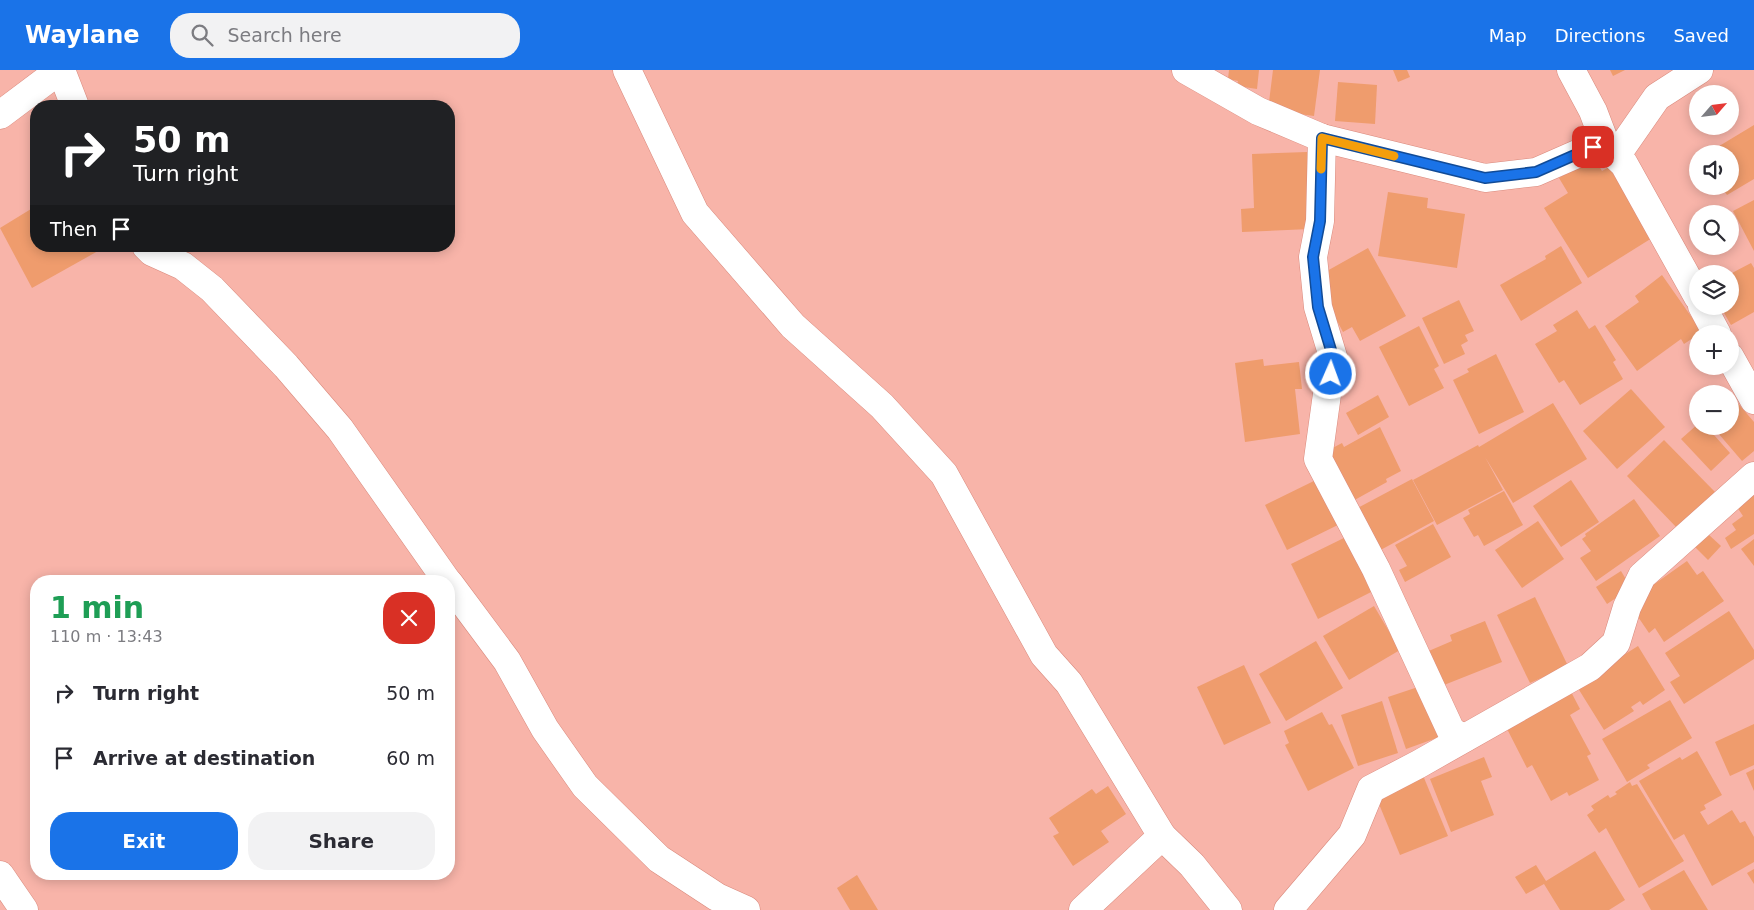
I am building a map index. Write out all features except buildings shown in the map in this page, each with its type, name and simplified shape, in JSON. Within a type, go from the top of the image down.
[{"type":"street","points":[[0,115],[60,70],[72,100]]},
{"type":"street","points":[[627,70],[695,213],[793,326],[882,406],[944,474],[1044,655],[1069,683],[1162,836],[1192,865],[1228,910]]},
{"type":"street","points":[[1186,70],[1258,111],[1322,138],[1485,178],[1536,172],[1593,147],[1612,152]]},
{"type":"street","points":[[1571,70],[1612,152],[1644,198],[1689,280]]},
{"type":"street","points":[[1612,152],[1657,97],[1699,70]]},
{"type":"street","points":[[1322,138],[1320,221],[1313,257],[1318,307],[1334,360],[1328,387],[1318,459],[1376,569],[1451,731],[1464,738]]},
{"type":"street","points":[[152,252],[183,266],[212,289],[286,366],[340,429],[443,575]]},
{"type":"street","points":[[1739,373],[1754,400]]},
{"type":"street","points":[[1288,910],[1352,835],[1371,788],[1590,667],[1616,644],[1628,607],[1642,576],[1754,476]]},
{"type":"street","points":[[455,591],[507,661],[545,729],[586,786],[659,859],[717,896],[746,910]]},
{"type":"street","points":[[1083,910],[1162,836]]},
{"type":"street","points":[[0,875],[24,910]]},
{"type":"slow traffic","points":[[1321,169],[1322,138],[1394,156]]},
{"type":"route","points":[[1331,374],[1334,360],[1318,307],[1313,257],[1320,221],[1322,138],[1485,178],[1536,172],[1593,147]]}]
